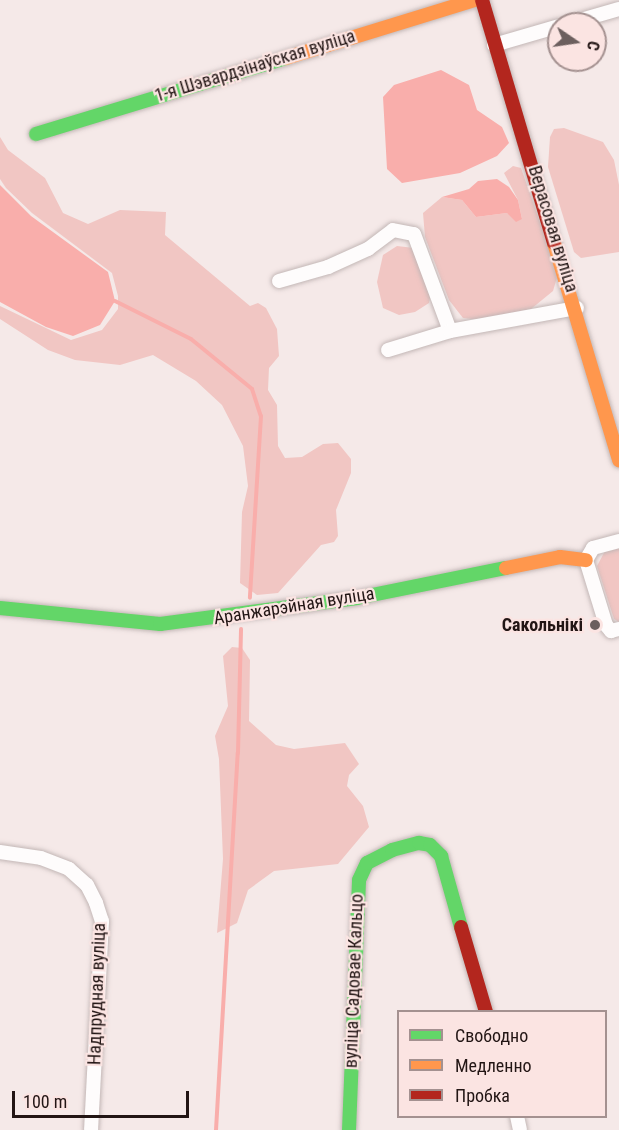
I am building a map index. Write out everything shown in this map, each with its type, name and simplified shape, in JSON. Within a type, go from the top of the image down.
[{"type":"street","name":"1-я Шэвардзінаўская вуліца","points":[[36,135],[474,0]]},
{"type":"street","name":"Верасовая вуліца","points":[[482,0],[577,308],[619,460]]},
{"type":"street","points":[[495,45],[547,30]]},
{"type":"street","points":[[279,281],[328,267],[368,249],[393,230],[414,234],[450,331]]},
{"type":"street","points":[[388,350],[450,331],[577,308]]},
{"type":"street","points":[[617,634],[586,560],[594,548],[619,541]]},
{"type":"street","name":"Аранжарэйная вуліца","points":[[0,608],[160,624],[230,617],[357,598],[560,557],[586,560]]},
{"type":"street","name":"вуліца Садовае Кальцо","points":[[349,1130],[359,880],[368,863],[392,850],[419,843],[430,845],[441,856],[486,1010]]},
{"type":"street","name":"Надпрудная вуліца","points":[[0,852],[41,858],[69,869],[87,885],[102,921],[91,1130]]},
{"type":"shaded area","points":[[441,70],[469,85],[477,110],[502,127],[509,143],[497,156],[460,173],[402,183],[387,169],[383,97],[394,85]]},
{"type":"shaded area","points":[[564,128],[603,142],[614,160],[619,185],[619,252],[581,258],[574,252],[548,167],[550,137],[554,129]]},
{"type":"shaded area","points":[[0,137],[8,150],[45,178],[63,213],[88,224],[120,210],[166,212],[165,235],[250,306],[258,303],[266,308],[277,329],[279,356],[269,368],[268,390],[277,405],[278,446],[285,458],[302,457],[323,444],[338,443],[351,459],[351,473],[336,510],[338,536],[334,542],[321,545],[278,593],[257,595],[240,583],[242,512],[248,486],[243,446],[222,405],[196,381],[153,355],[120,365],[75,360],[48,350],[0,319],[0,306],[71,340],[102,330],[118,309],[118,296],[112,273],[32,213],[6,188],[0,179]]},
{"type":"shaded area","points":[[513,166],[521,168],[558,274],[553,291],[531,309],[482,320],[463,318],[449,300],[425,237],[423,213],[442,197],[462,200],[476,217],[507,213],[522,219],[518,200],[504,173]]},
{"type":"shaded area","points":[[497,179],[509,187],[518,200],[522,219],[516,222],[507,213],[476,217],[462,200],[442,197],[469,189],[478,181]]},
{"type":"shaded area","points":[[0,185],[31,216],[108,272],[115,301],[100,325],[73,336],[46,327],[0,302]]},
{"type":"shaded area","points":[[397,246],[414,248],[431,293],[429,303],[415,312],[399,315],[383,308],[377,282],[383,255]]},
{"type":"shaded area","points":[[619,548],[619,622],[614,619],[597,566],[605,551]]},
{"type":"shaded area","points":[[232,647],[242,648],[250,660],[249,721],[276,745],[294,749],[345,743],[359,764],[349,775],[347,786],[363,806],[369,827],[338,864],[274,871],[248,890],[237,923],[217,933],[223,859],[219,759],[215,736],[228,706],[223,656]]},
{"type":"waterway","points":[[115,301],[191,339],[252,389],[261,416],[250,598]]},
{"type":"waterway","points":[[216,1130],[238,753],[241,629]]},
{"type":"traffic: fast","points":[[36,134],[286,58]]},
{"type":"traffic: fast","points":[[0,608],[160,624],[357,598],[506,568]]},
{"type":"traffic: fast","points":[[349,1130],[359,880],[367,863],[392,850],[419,843],[430,845],[441,856],[461,927]]},
{"type":"traffic: slow","points":[[286,58],[474,0]]},
{"type":"traffic: slow","points":[[554,243],[619,460]]},
{"type":"traffic: slow","points":[[506,568],[560,557],[586,560]]},
{"type":"traffic: jam","points":[[482,0],[554,243]]},
{"type":"traffic: jam","points":[[461,927],[485,1010]]},
{"type":"place","name":"Сакольнікі","points":[[595,625]]}]
